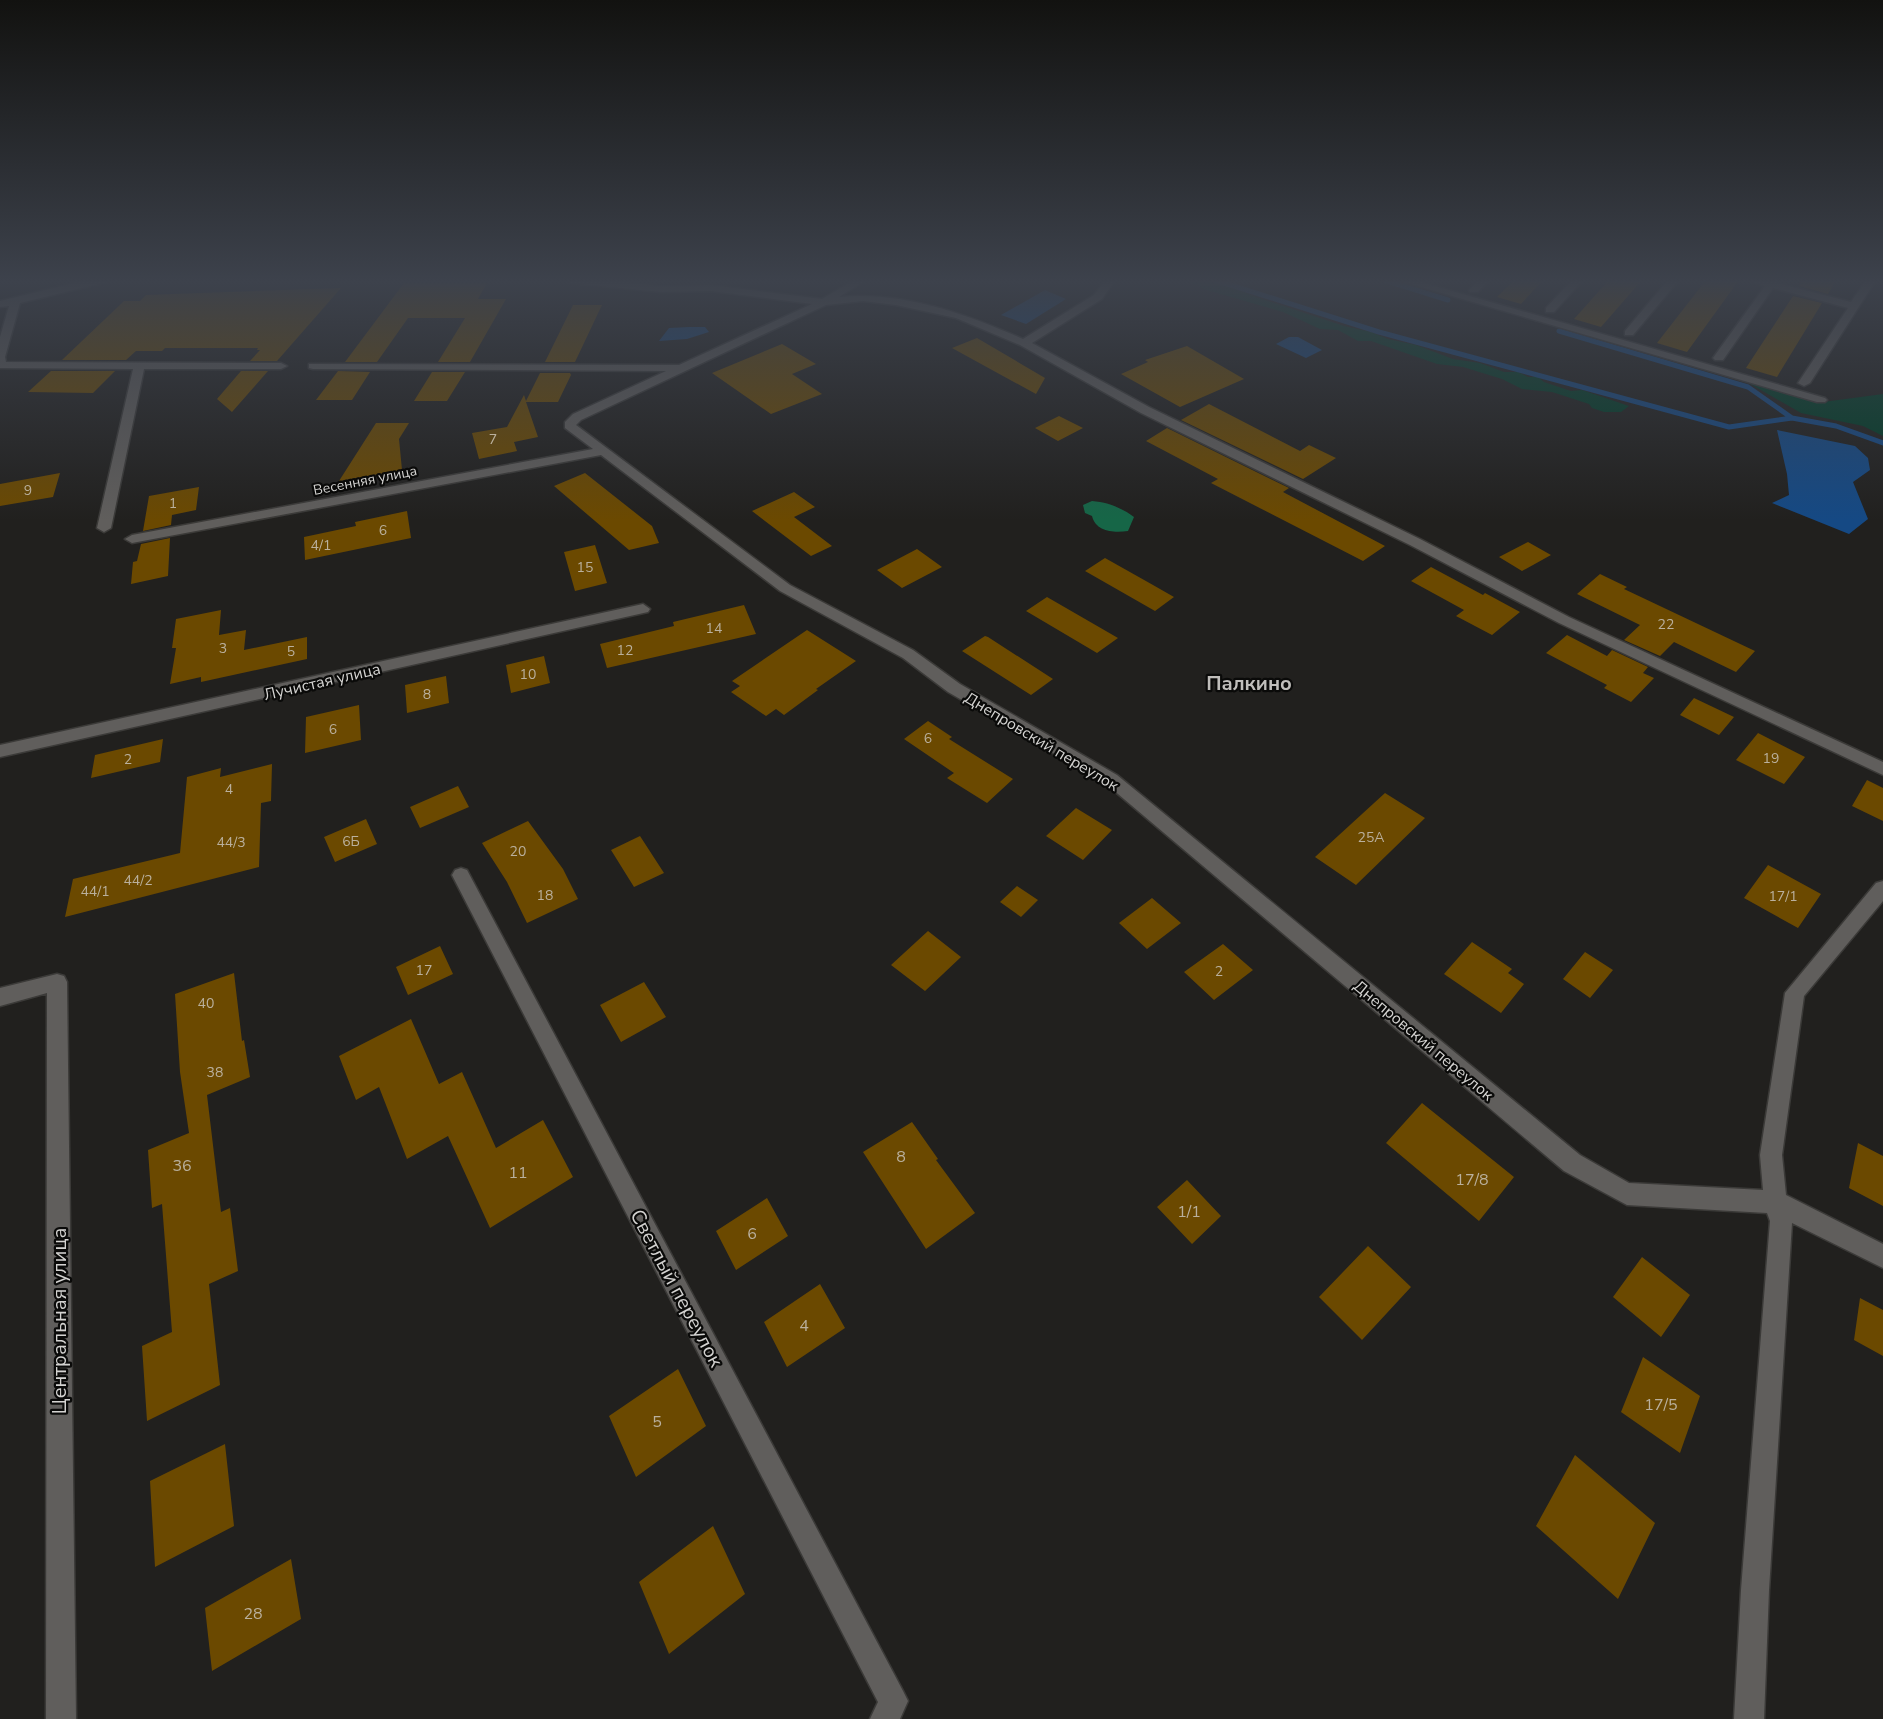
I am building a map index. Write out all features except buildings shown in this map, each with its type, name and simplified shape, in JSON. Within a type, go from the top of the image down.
[{"type":"street","points":[[0,360],[1,365],[11,366],[281,366]]},
{"type":"street","name":"Днепровский переулок","points":[[702,360],[577,417],[569,425],[784,588],[908,654],[954,688],[1111,779],[1572,1163],[1627,1194],[1775,1202]]},
{"type":"street","points":[[1055,360],[1145,410],[1447,558],[1564,620],[1883,769]]},
{"type":"street","points":[[1682,360],[1821,400]]},
{"type":"street","points":[[1804,383],[1819,360]]},
{"type":"street","points":[[104,528],[139,366]]},
{"type":"street","points":[[313,366],[684,369]]},
{"type":"street","name":"Весенняя улица","points":[[132,539],[603,451]]},
{"type":"street","name":"Лучистая улица","points":[[0,751],[643,609]]},
{"type":"street","name":"Светлый переулок","points":[[461,875],[889,1710]]},
{"type":"street","points":[[1749,1719],[1780,1221],[1775,1202],[1771,1155],[1795,993],[1883,888]]},
{"type":"street","name":"Центральная улица","points":[[0,997],[57,982],[61,1719]]},
{"type":"street","points":[[1775,1202],[1883,1256]]},
{"type":"green space","points":[[1426,360],[1461,360],[1480,363],[1504,372],[1518,372],[1528,377],[1538,377],[1544,382],[1571,391],[1582,390],[1629,406],[1621,412],[1604,412],[1592,408],[1589,404],[1552,392],[1522,389],[1502,379],[1463,367]]},
{"type":"green space","points":[[1675,360],[1823,402],[1883,394],[1883,436],[1863,426],[1801,413],[1747,382]]},
{"type":"green space","points":[[1092,501],[1114,506],[1134,517],[1128,531],[1106,530],[1097,525],[1092,516],[1085,513],[1083,505]]},
{"type":"water","points":[[1777,430],[1855,446],[1868,458],[1870,470],[1853,482],[1868,519],[1849,534],[1772,503],[1789,495],[1787,474]]},
{"type":"waterway","points":[[1483,360],[1729,427],[1792,418]]},
{"type":"waterway","points":[[1658,360],[1748,387],[1792,418]]},
{"type":"waterway","points":[[1792,418],[1836,426],[1883,443]]},
{"type":"district","name":"Палкино","points":[[1249,683]]}]
